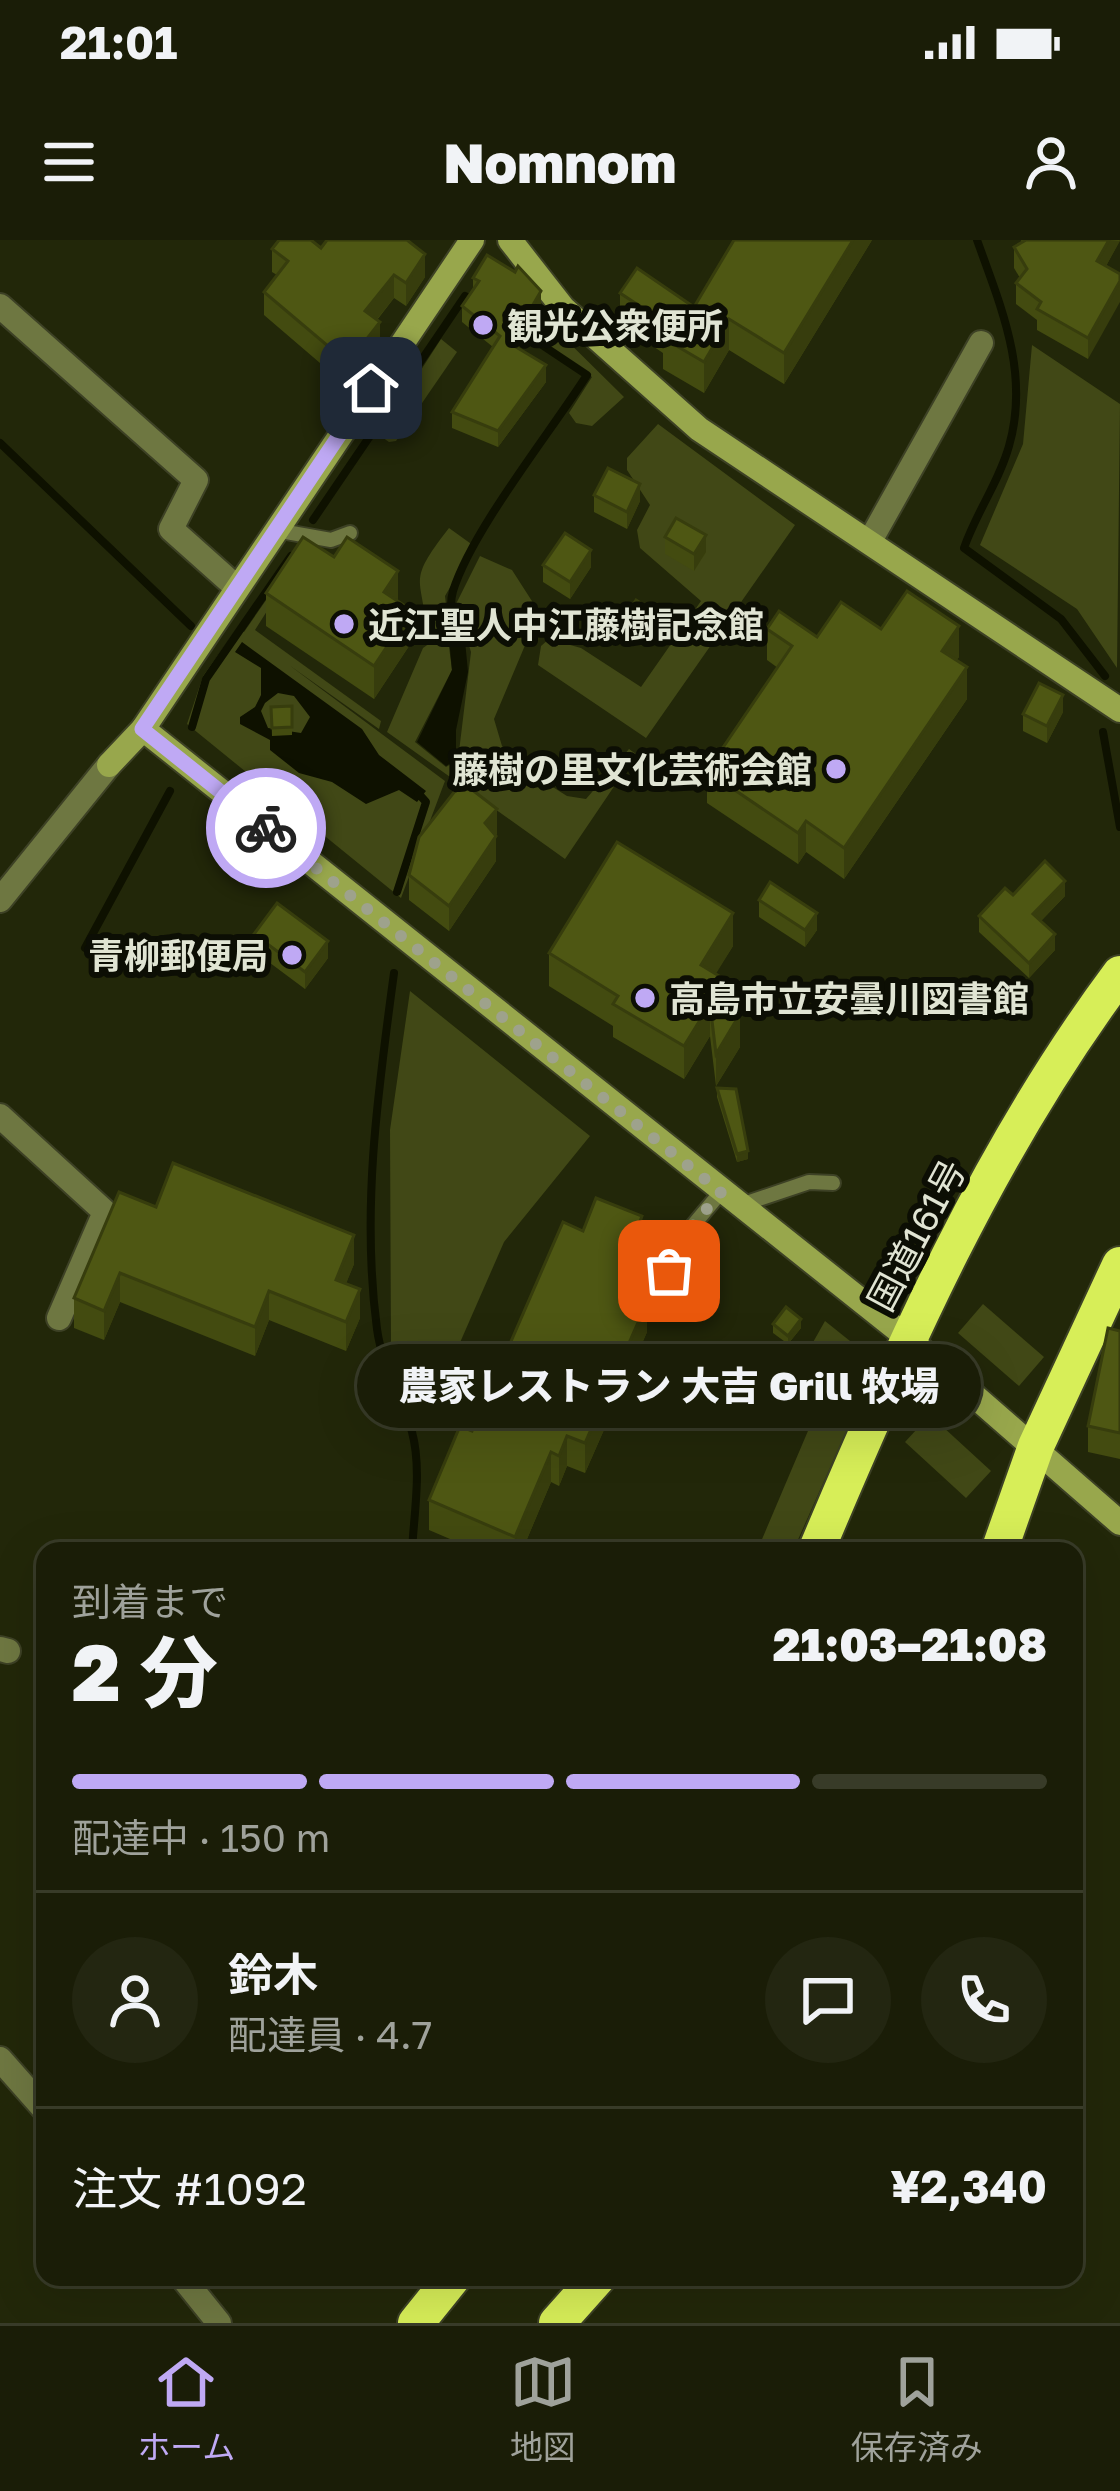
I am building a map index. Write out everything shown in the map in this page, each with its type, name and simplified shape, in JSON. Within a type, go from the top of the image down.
[{"type":"highway","name":"国道161号","points":[[820,1542],[935,1279],[1052,1072],[1120,974]]},
{"type":"highway","points":[[1002,1542],[1036,1446],[1120,1265]]},
{"type":"highway","points":[[416,2323],[446,2286]]},
{"type":"highway","points":[[557,2323],[590,2286]]},
{"type":"street","points":[[0,900],[142,729],[472,240]]},
{"type":"street","points":[[510,240],[563,308],[699,429],[1120,710]]},
{"type":"street","points":[[0,306],[196,480],[170,530],[236,587]]},
{"type":"street","points":[[870,541],[981,343]]},
{"type":"street","points":[[142,729],[908,1338],[1120,1523]]},
{"type":"street","points":[[0,1116],[105,1212],[58,1318]]},
{"type":"street","points":[[0,2060],[36,2100]]},
{"type":"street","points":[[189,2286],[219,2323]]},
{"type":"lane","points":[[275,530],[331,540],[350,533]]},
{"type":"lane","points":[[684,1306],[669,1271],[690,1229],[729,1199],[809,1182],[833,1183]]},
{"type":"green space","points":[[547,321],[624,397],[592,426],[576,423],[569,413],[592,377],[535,336]]},
{"type":"green space","points":[[441,339],[457,352],[396,441],[389,442],[379,435]]},
{"type":"green space","points":[[1032,345],[1120,404],[1117,668],[1077,609],[980,545],[1023,444]]},
{"type":"green space","points":[[658,424],[795,525],[646,738],[538,665],[541,646],[549,639],[581,648],[641,687],[701,601],[640,548],[637,530],[650,505],[627,470],[627,458]]},
{"type":"green space","points":[[449,528],[474,546],[445,596],[448,622],[427,638],[421,571]]},
{"type":"green space","points":[[480,556],[512,570],[539,612],[494,719],[502,746],[532,774],[567,796],[586,799],[629,749],[636,754],[565,859],[387,732],[423,648],[447,631],[452,670],[415,742],[446,767],[458,760],[471,652],[456,604]]},
{"type":"green space","points":[[291,564],[295,567],[255,630],[381,721],[379,729],[289,665],[445,781],[401,898],[187,724],[203,676],[237,628],[244,632]]},
{"type":"green space","points":[[410,991],[590,1136],[504,1242],[448,1370],[391,1348],[390,1130]]},
{"type":"green space","points":[[983,1304],[1044,1357],[1019,1386],[958,1333]]},
{"type":"green space","points":[[825,1321],[855,1345],[860,1400],[797,1542],[761,1542],[816,1412],[810,1391],[794,1376]]},
{"type":"green space","points":[[930,1415],[991,1471],[966,1498],[905,1442]]},
{"type":"shaded area","points":[[448,628],[451,633],[464,630],[468,672],[456,730],[456,760],[446,766],[417,742],[452,670]]},
{"type":"shaded area","points":[[242,642],[362,729],[379,755],[426,791],[417,802],[399,790],[366,804],[332,782],[299,773],[270,750],[270,740],[240,724],[240,717],[255,707],[261,695],[261,668],[235,652]],"holes":[[[278,693],[294,696],[310,717],[301,733],[268,728],[261,711],[265,703]]]},
{"type":"building","points":[[279,240],[311,240],[321,248],[327,240],[407,240],[425,254],[406,283],[394,275],[365,311],[380,322],[348,363],[264,292],[288,261],[272,249]]},
{"type":"building","points":[[734,240],[853,240],[784,353],[729,319],[704,362],[663,338],[670,326],[620,293],[637,268],[694,307]]},
{"type":"building","points":[[1026,240],[1109,240],[1097,261],[1120,274],[1120,281],[1088,338],[1037,309],[1041,302],[1016,283],[1027,269],[1014,247]]},
{"type":"building","points":[[487,255],[515,272],[518,266],[541,291],[513,339],[519,342],[516,347],[546,365],[498,431],[452,412],[500,336],[462,306],[479,281],[473,278]]},
{"type":"building","points":[[608,468],[640,484],[627,512],[594,495]]},
{"type":"building","points":[[676,518],[706,535],[694,554],[665,537]]},
{"type":"building","points":[[565,533],[591,550],[570,582],[543,565]]},
{"type":"building","points":[[303,537],[334,557],[347,537],[398,571],[384,592],[411,610],[374,666],[266,593]]},
{"type":"building","points":[[907,591],[959,626],[942,651],[967,667],[844,848],[806,821],[798,833],[707,771],[792,646],[767,629],[779,611],[817,637],[841,602],[881,629]]},
{"type":"building","points":[[636,600],[659,615],[648,632],[625,617]]},
{"type":"building","points":[[1039,683],[1063,695],[1047,726],[1023,714]]},
{"type":"building","points":[[292,706],[292,727],[272,728],[271,707]]},
{"type":"building","points":[[462,782],[497,809],[485,823],[496,836],[449,906],[409,875],[419,837]]},
{"type":"building","points":[[617,842],[733,913],[701,965],[724,979],[713,997],[740,1014],[716,1054],[710,1004],[684,1046],[613,1004],[618,996],[549,953]]},
{"type":"building","points":[[1045,861],[1065,881],[1033,914],[1055,934],[1029,963],[979,916],[1005,888],[1013,895]]},
{"type":"building","points":[[770,882],[817,913],[805,930],[759,900]]},
{"type":"building","points":[[277,903],[328,941],[305,972],[254,934]]},
{"type":"building","points":[[717,1088],[736,1089],[748,1151],[737,1154]]},
{"type":"building","points":[[173,1163],[354,1235],[336,1280],[360,1289],[346,1322],[269,1291],[255,1327],[120,1273],[104,1311],[74,1298],[119,1192],[156,1207]]},
{"type":"building","points":[[596,1198],[642,1216],[629,1251],[641,1256],[625,1293],[647,1302],[585,1443],[567,1436],[559,1456],[551,1452],[515,1537],[429,1500],[460,1426],[472,1431],[563,1222],[583,1231]]},
{"type":"building","points":[[786,1307],[801,1319],[788,1336],[773,1324]]},
{"type":"building","points":[[1108,1328],[1120,1331],[1120,1433],[1088,1426]]},
{"type":"waterway","points":[[977,240],[1010,341],[1015,419],[1005,459],[964,548],[1061,619],[1105,676]]},
{"type":"waterway","points":[[313,520],[465,296],[473,301]]},
{"type":"waterway","points":[[457,637],[451,603],[463,567],[494,511],[587,375],[521,331]]},
{"type":"waterway","points":[[0,443],[191,626]]},
{"type":"waterway","points":[[192,727],[206,679],[291,556]]},
{"type":"waterway","points":[[1103,732],[1120,827]]},
{"type":"waterway","points":[[85,948],[170,791]]},
{"type":"waterway","points":[[397,892],[426,802],[418,793]]},
{"type":"waterway","points":[[394,973],[377,1106],[372,1284],[380,1343],[415,1446],[413,1542]]},
{"type":"way so far","points":[[266,828],[721,1192],[690,1229],[669,1271]]},
{"type":"place","name":"観光公衆便所","points":[[483,325]]},
{"type":"place","name":"近江聖人中江藤樹記念館","points":[[344,624]]},
{"type":"place","name":"藤樹の里文化芸術会館","points":[[836,769]]},
{"type":"place","name":"青柳郵便局","points":[[292,955]]},
{"type":"place","name":"高島市立安曇川図書館","points":[[645,998]]},
{"type":"place","name":"農家レストラン 大吉 Grill 牧場","points":[[669,1271]]},
{"type":"route","points":[[266,828],[142,729],[371,388]]}]
